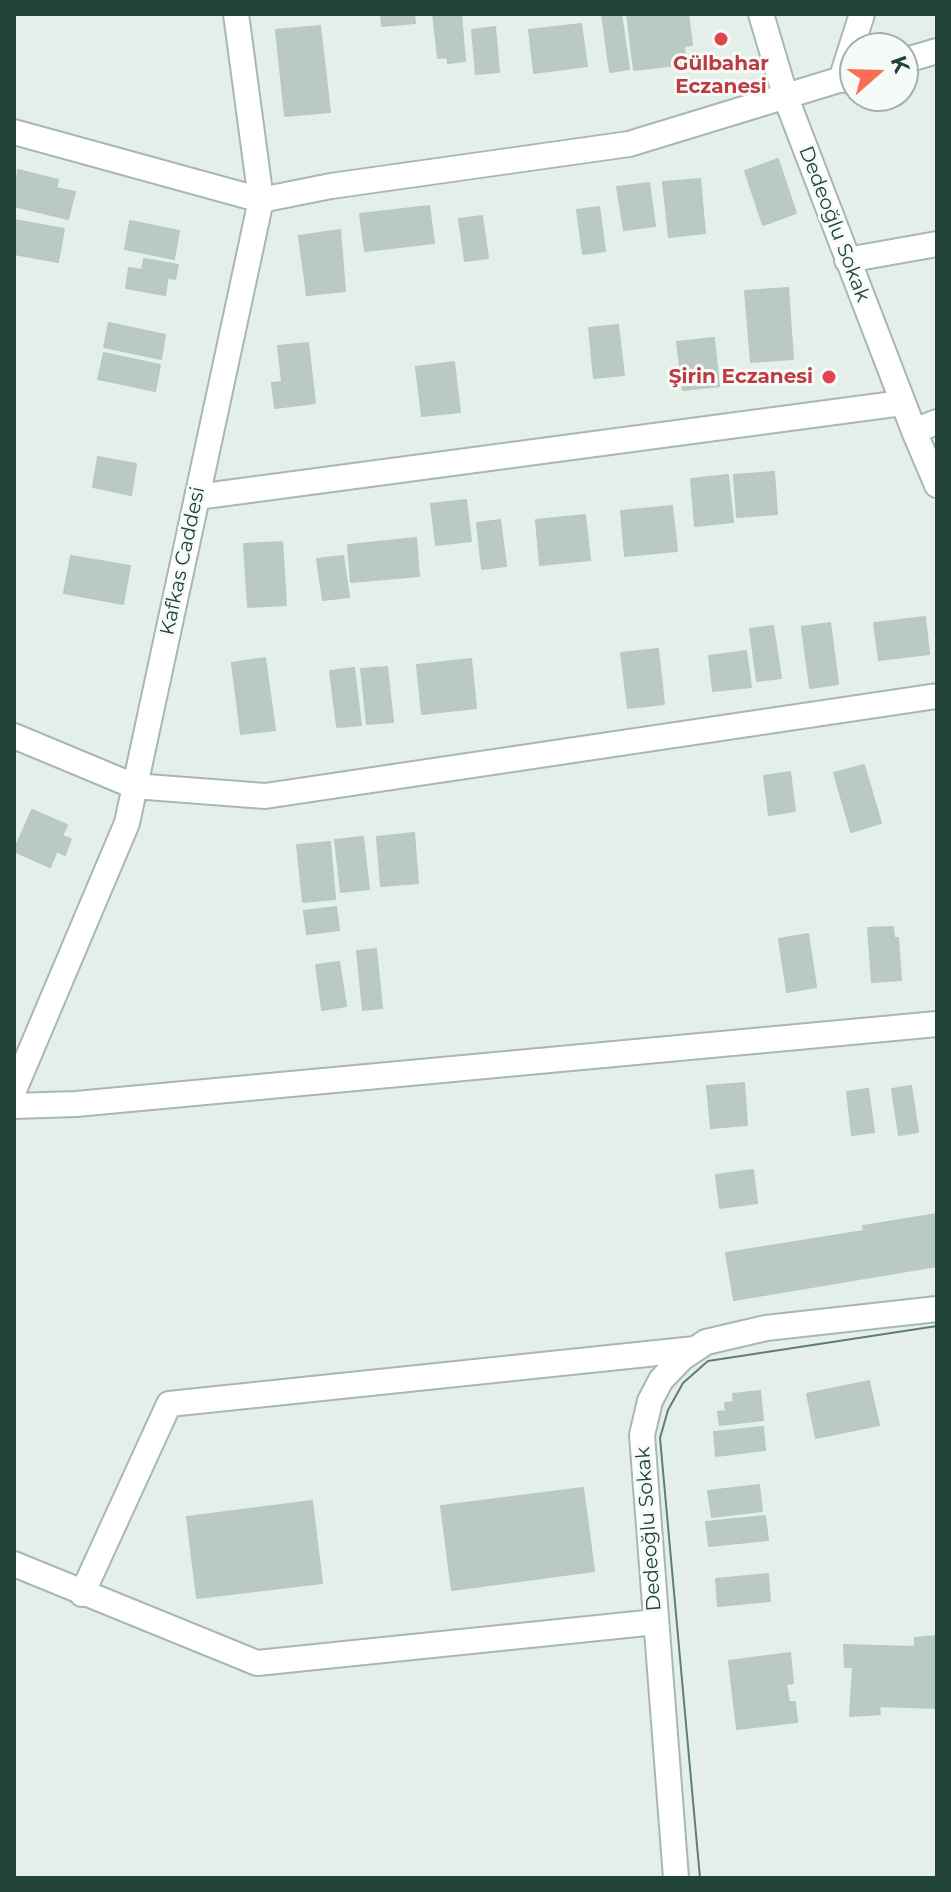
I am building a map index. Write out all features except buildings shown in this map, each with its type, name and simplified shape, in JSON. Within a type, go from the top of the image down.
[{"type":"street","name":"Kafkas Caddesi","points":[[14,1090],[127,823],[261,200],[236,14]]},
{"type":"street","name":"Dedeoğlu Sokak","points":[[761,14],[786,98],[902,403],[926,426],[937,485]]},
{"type":"street","points":[[14,132],[261,200],[331,186],[629,144],[839,81]]},
{"type":"street","points":[[847,260],[937,244]]},
{"type":"street","points":[[197,497],[902,403]]},
{"type":"street","points":[[14,736],[134,786],[265,796],[937,696]]},
{"type":"street","points":[[14,1106],[76,1104],[937,1024]]},
{"type":"street","name":"Dedeoğlu Sokak","points":[[676,1878],[642,1435],[650,1401],[661,1380],[706,1342],[738,1332],[937,1309]]},
{"type":"street","points":[[82,1594],[169,1404],[695,1349]]},
{"type":"street","points":[[14,1564],[257,1663],[656,1622]]},
{"type":"tram line","points":[[700,1878],[660,1438],[668,1410],[683,1383],[708,1361],[937,1326]]},
{"type":"place","name":"Gülbahar Eczanesi","points":[[721,39]]},
{"type":"place","name":"Şirin Eczanesi","points":[[829,377]]}]
